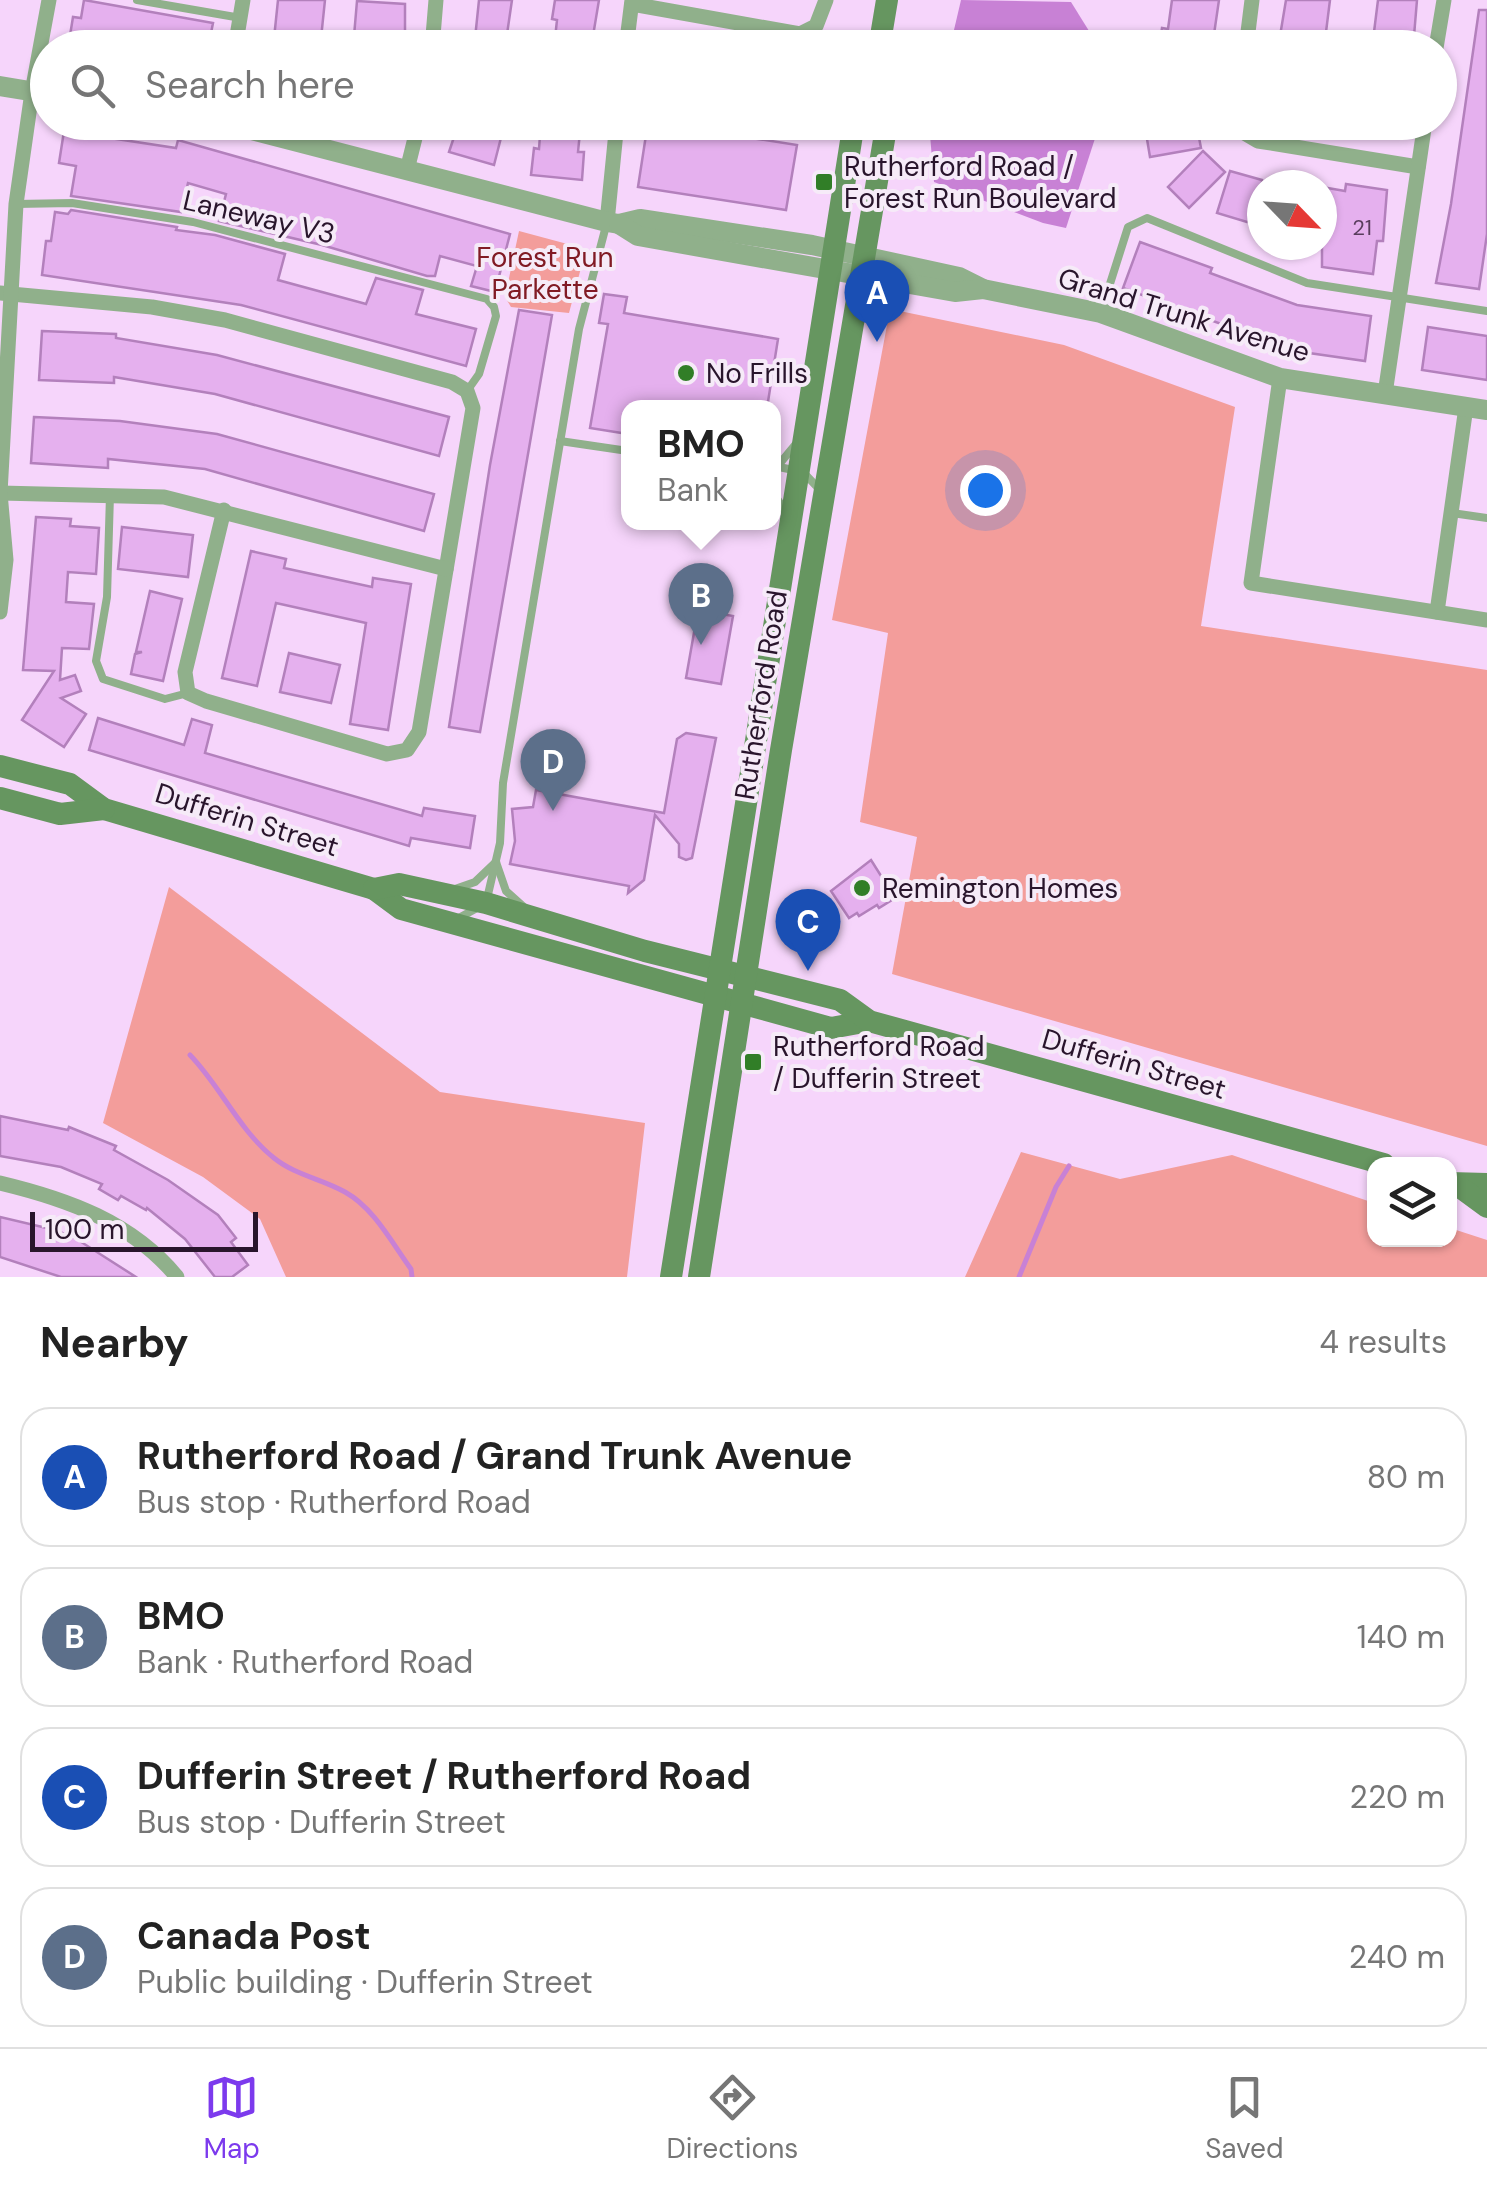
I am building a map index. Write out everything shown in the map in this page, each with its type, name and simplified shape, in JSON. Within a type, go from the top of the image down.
[{"type":"main road","points":[[882,30],[887,0]]},
{"type":"main road","name":"Rutherford Road","points":[[672,1277],[851,140]]},
{"type":"main road","name":"Rutherford Road","points":[[699,1277],[781,750],[884,140]]},
{"type":"main road","name":"Dufferin Street","points":[[0,766],[70,784],[104,809],[374,890],[400,909],[831,1028],[868,1022]]},
{"type":"main road","name":"Dufferin Street","points":[[0,798],[60,814],[104,809]]},
{"type":"main road","name":"Dufferin Street","points":[[374,890],[399,884],[486,903],[722,971],[840,1000],[868,1022],[1367,1159]]},
{"type":"main road","points":[[1457,1184],[1487,1184]]},
{"type":"main road","points":[[1457,1187],[1487,1207]]},
{"type":"street","points":[[46,30],[49,0]]},
{"type":"street","points":[[240,30],[242,0]]},
{"type":"street","points":[[434,30],[436,0]]},
{"type":"street","points":[[808,30],[816,26],[826,0]]},
{"type":"street","points":[[1248,30],[1252,0]]},
{"type":"street","points":[[1439,30],[1444,0]]},
{"type":"street","points":[[628,30],[632,2],[779,30]]},
{"type":"street","points":[[0,86],[30,91]]},
{"type":"street","points":[[0,612],[6,560],[0,493],[5,293],[16,204],[30,139]]},
{"type":"street","name":"Grand Trunk Avenue","points":[[290,140],[613,223],[640,219],[863,267],[955,292],[983,290],[1101,313],[1280,378],[1477,409]]},
{"type":"street","points":[[406,170],[414,140]]},
{"type":"street","points":[[613,223],[615,140]]},
{"type":"street","points":[[1255,140],[1418,166]]},
{"type":"street","points":[[1385,394],[1422,140]]},
{"type":"street","points":[[5,293],[152,307],[225,320],[452,382],[467,391],[472,408],[419,732],[407,750],[387,754],[206,701],[188,692],[185,672],[224,510]]},
{"type":"street","points":[[1280,378],[1252,583],[1487,620]]},
{"type":"street","points":[[1437,612],[1452,513],[1477,409]]},
{"type":"street","points":[[0,493],[164,497],[446,568]]},
{"type":"street","points":[[0,1183],[54,1196],[102,1216],[145,1245],[178,1277]]},
{"type":"lane","points":[[137,0],[242,18]]},
{"type":"lane","points":[[816,26],[817,30]]},
{"type":"lane","name":"Laneway V3","points":[[16,204],[72,203],[193,222],[487,299],[496,316],[480,374],[467,391]]},
{"type":"lane","points":[[1101,313],[1128,227],[1148,218],[1307,283],[1487,311]]},
{"type":"lane","points":[[450,923],[486,903],[496,862],[502,783],[579,328],[613,223]]},
{"type":"lane","points":[[781,462],[804,434]]},
{"type":"lane","points":[[560,441],[621,450]]},
{"type":"lane","points":[[781,467],[798,471],[824,494]]},
{"type":"lane","points":[[110,495],[107,597],[96,661],[103,679],[164,699],[188,692]]},
{"type":"lane","points":[[781,505],[790,528]]},
{"type":"lane","points":[[1452,513],[1487,518]]},
{"type":"lane","points":[[441,893],[475,882],[496,862]]},
{"type":"lane","points":[[496,862],[506,891],[538,918]]},
{"type":"green space","name":"Forest Run Parkette","points":[[519,231],[586,249],[569,313],[511,307],[505,297]]},
{"type":"green space","points":[[890,309],[1064,345],[1235,407],[1201,626],[1487,670],[1487,1146],[892,974],[917,837],[860,822],[888,633],[832,620]]},
{"type":"green space","points":[[169,887],[440,1092],[645,1123],[627,1277],[286,1277],[260,1219],[203,1177],[103,1123]]},
{"type":"green space","points":[[1021,1152],[1120,1179],[1232,1155],[1367,1201],[1367,1247],[1457,1247],[1457,1230],[1487,1240],[1487,1277],[965,1277]]},
{"type":"shaded area","points":[[961,0],[1071,2],[1088,30],[954,30]]},
{"type":"shaded area","points":[[930,140],[1094,140],[1066,228],[934,182]]},
{"type":"building","points":[[84,0],[213,23],[212,30],[71,30],[73,17],[81,18]]},
{"type":"building","points":[[278,0],[325,0],[322,30],[275,30]]},
{"type":"building","points":[[479,0],[512,0],[508,30],[476,30]]},
{"type":"building","points":[[555,0],[599,0],[594,30],[556,30],[557,20],[552,19]]},
{"type":"building","points":[[1172,0],[1219,0],[1215,30],[1162,30],[1168,29]]},
{"type":"building","points":[[1286,0],[1330,0],[1326,30],[1281,30]]},
{"type":"building","points":[[1378,0],[1417,0],[1414,30],[1374,30]]},
{"type":"building","points":[[357,1],[405,4],[405,30],[355,30]]},
{"type":"building","points":[[1479,10],[1487,10],[1487,234],[1479,289],[1436,283]]},
{"type":"building","points":[[63,140],[123,140],[176,148],[178,140],[510,234],[495,292],[471,286],[477,266],[440,256],[435,276],[427,276],[322,245],[219,221],[226,194],[188,183],[181,212],[71,196],[76,166],[59,163]]},
{"type":"building","points":[[453,140],[500,140],[494,165],[449,152]]},
{"type":"building","points":[[540,140],[579,140],[578,152],[584,152],[582,180],[531,175],[534,148],[539,149]]},
{"type":"building","points":[[645,140],[765,140],[797,145],[786,210],[638,187]]},
{"type":"building","points":[[1147,140],[1199,140],[1201,148],[1150,157]]},
{"type":"building","points":[[1203,151],[1225,172],[1189,208],[1168,187]]},
{"type":"building","points":[[1230,171],[1247,176],[1247,222],[1217,213]]},
{"type":"building","points":[[1346,184],[1387,190],[1383,241],[1377,241],[1373,274],[1322,267],[1322,260],[1337,260],[1337,190],[1345,191]]},
{"type":"building","points":[[71,210],[177,227],[176,230],[215,235],[285,254],[278,280],[366,304],[376,278],[423,290],[416,314],[476,329],[466,366],[241,305],[42,275],[55,212],[68,214]]},
{"type":"building","points":[[1140,242],[1297,305],[1371,316],[1365,361],[1295,351],[1123,288]]},
{"type":"building","name":"No Frills","points":[[604,294],[627,297],[624,313],[778,339],[768,400],[621,400],[621,433],[590,428],[608,324],[599,323]]},
{"type":"building","points":[[519,310],[552,315],[480,732],[449,727]]},
{"type":"building","points":[[1428,327],[1487,336],[1487,380],[1422,370]]},
{"type":"building","points":[[42,331],[116,334],[116,338],[217,355],[449,417],[439,456],[215,394],[114,377],[114,383],[39,380]]},
{"type":"building","points":[[34,417],[120,421],[217,434],[434,494],[424,531],[205,469],[108,459],[108,468],[31,463]]},
{"type":"building","points":[[36,517],[71,519],[70,526],[99,528],[96,574],[68,572],[66,602],[94,604],[89,649],[62,648],[60,680],[75,675],[81,691],[61,698],[86,714],[64,747],[22,720],[54,671],[23,670]]},
{"type":"building","points":[[122,527],[193,535],[188,577],[118,569]]},
{"type":"building","points":[[251,551],[286,559],[284,568],[372,587],[373,578],[411,584],[388,730],[350,724],[366,623],[276,603],[257,686],[222,678]]},
{"type":"building","points":[[150,591],[182,599],[163,681],[131,674],[135,654],[142,652],[136,652]]},
{"type":"building","points":[[698,610],[733,616],[721,684],[686,678]]},
{"type":"building","points":[[289,653],[340,665],[331,703],[280,692]]},
{"type":"building","points":[[98,718],[184,745],[192,719],[212,725],[205,753],[422,816],[424,808],[475,816],[470,848],[411,838],[409,846],[89,750]]},
{"type":"building","points":[[686,733],[716,738],[692,858],[679,857],[679,844],[655,815],[644,880],[628,893],[629,886],[510,864],[515,841],[512,809],[533,807],[536,790],[664,813],[677,739]]},
{"type":"building","name":"Remington Homes","points":[[871,860],[895,898],[849,918],[831,891]]},
{"type":"building","points":[[0,1116],[68,1130],[69,1127],[116,1146],[114,1150],[168,1180],[218,1215],[236,1238],[231,1242],[248,1265],[232,1277],[215,1277],[185,1239],[147,1208],[121,1196],[118,1200],[99,1189],[102,1184],[61,1167],[0,1156]]},
{"type":"building","points":[[0,1217],[75,1238],[136,1277],[61,1277],[0,1257]]},
{"type":"waterway","points":[[190,1055],[250,1135],[274,1158],[345,1192],[365,1207],[411,1269],[412,1277]]},
{"type":"waterway","points":[[1019,1277],[1056,1187],[1069,1166]]},
{"type":"place","name":"Rutherford Road / Forest Run Boulevard","points":[[824,182]]},
{"type":"place","name":"Rutherford Road / Grand Trunk Avenue","points":[[877,342]]},
{"type":"place","name":"No Frills","points":[[686,373]]},
{"type":"place","name":"BMO","points":[[701,645]]},
{"type":"place","name":"Canada Post","points":[[553,811]]},
{"type":"place","name":"Remington Homes","points":[[862,888]]},
{"type":"place","name":"Dufferin Street / Rutherford Road","points":[[808,971]]},
{"type":"place","name":"Rutherford Road / Dufferin Street","points":[[753,1062]]}]
